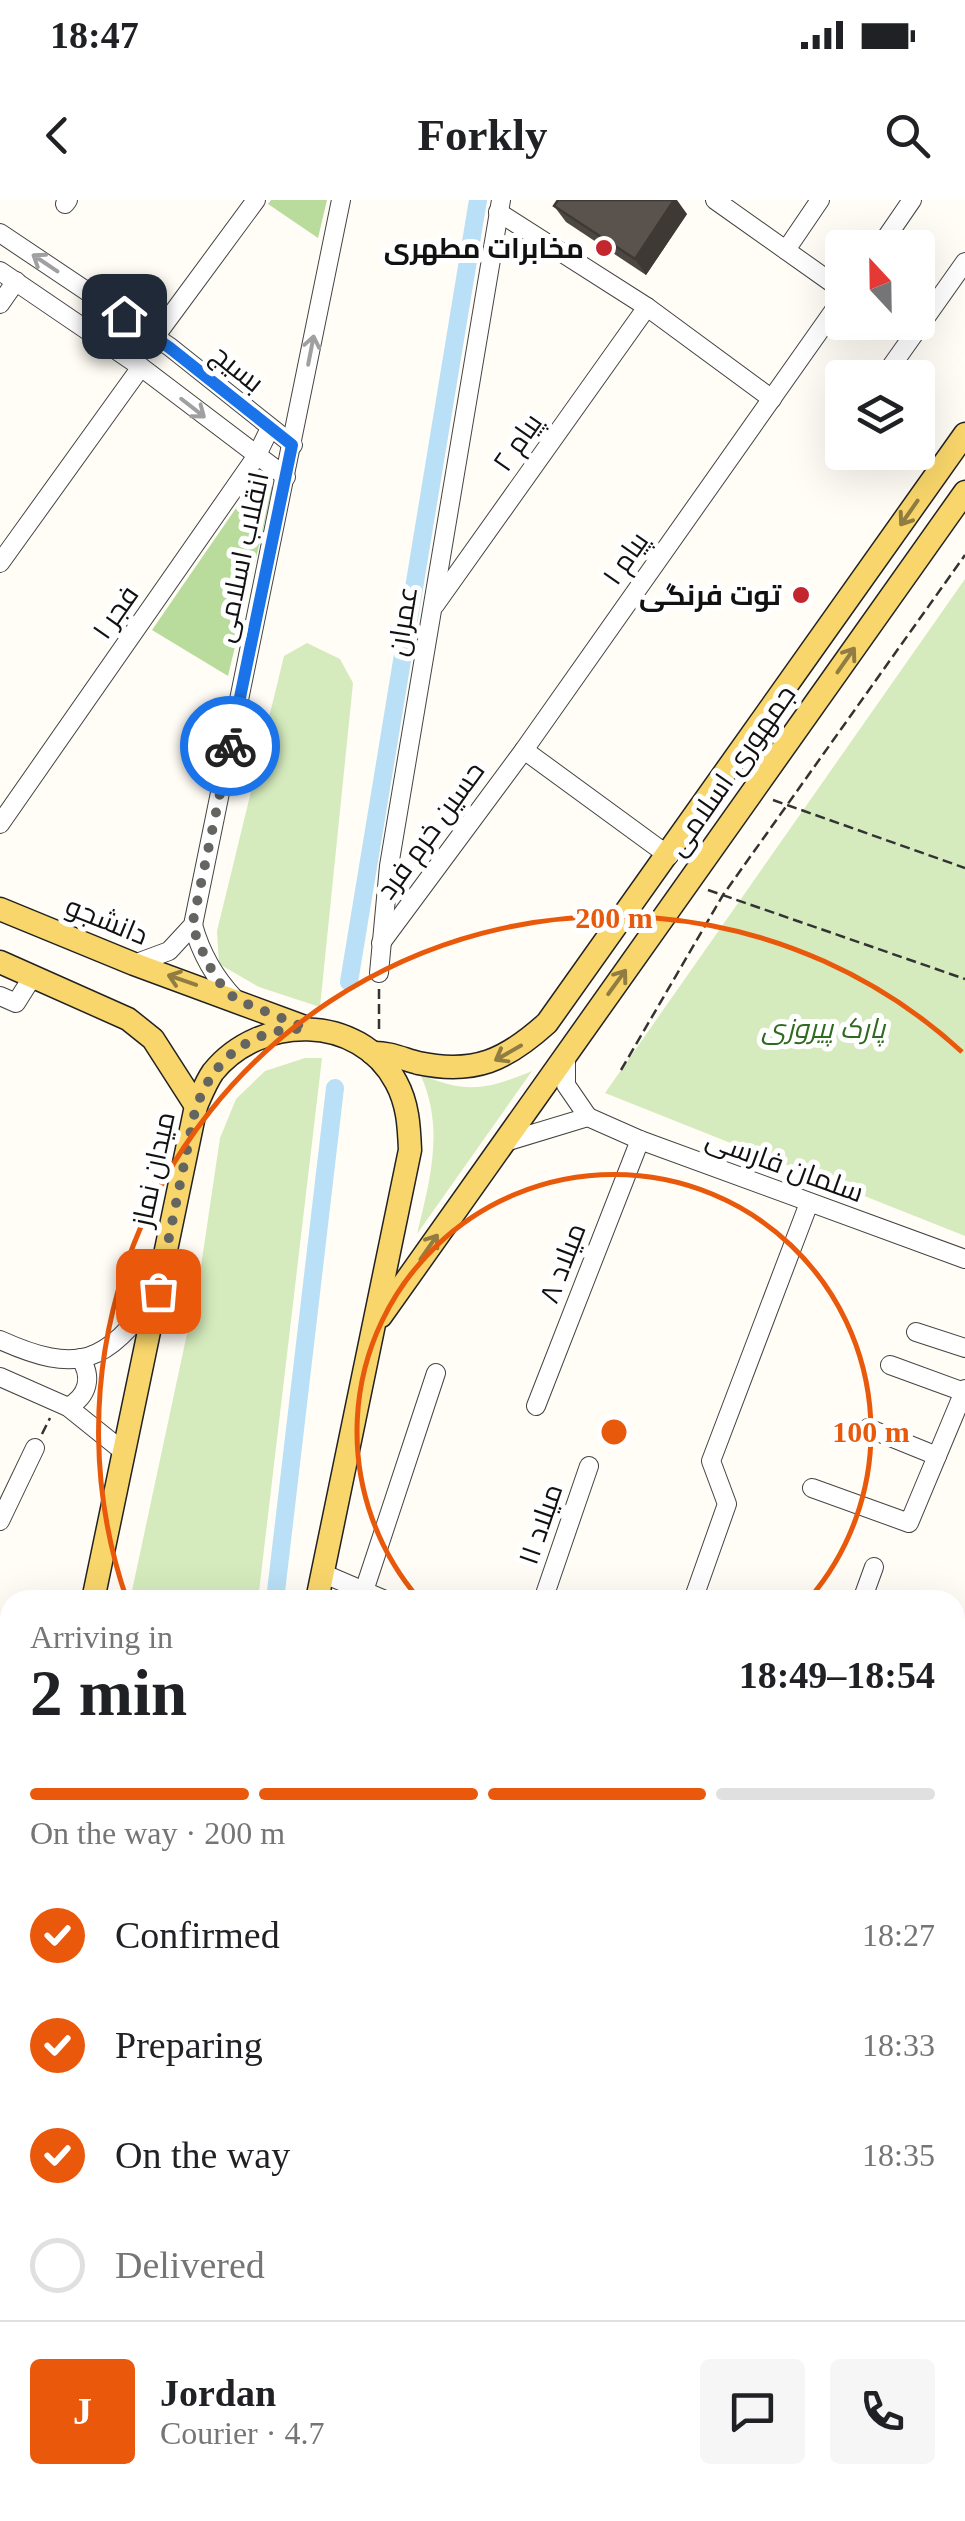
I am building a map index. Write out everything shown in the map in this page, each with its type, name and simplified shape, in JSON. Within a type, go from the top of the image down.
[{"type":"main road","name":"جمهوری اسلامی","points":[[376,1053],[422,1064],[467,1068],[499,1060],[547,1023],[965,434]]},
{"type":"main road","name":"جمهوری اسلامی","points":[[374,1328],[501,1143],[965,492]]},
{"type":"main road","points":[[781,696],[807,716]]},
{"type":"main road","name":"دانشجو","points":[[0,909],[306,1028]]},
{"type":"main road","points":[[0,962],[128,1018],[153,1039],[196,1106]]},
{"type":"main road","name":"میدان نماز","points":[[96,1590],[196,1106],[212,1074],[237,1048],[270,1032],[306,1028],[341,1034],[376,1053],[396,1080],[409,1114],[410,1150],[321,1590]]},
{"type":"street","points":[[154,337],[256,200]]},
{"type":"street","name":"انقلاب اسلامی","points":[[192,926],[341,200]]},
{"type":"street","points":[[786,250],[820,200]]},
{"type":"street","points":[[891,230],[912,200]]},
{"type":"street","points":[[721,202],[825,278]]},
{"type":"street","points":[[500,206],[772,399]]},
{"type":"street","name":"عمران","points":[[379,973],[389,866],[500,206]]},
{"type":"street","name":"بسیج","points":[[0,233],[154,337],[292,445]]},
{"type":"street","points":[[896,360],[965,262]]},
{"type":"street","points":[[0,304],[8,276],[141,367],[286,477]]},
{"type":"street","name":"پیام ۲","points":[[432,609],[647,307]]},
{"type":"street","name":"پیام ۱","points":[[524,750],[825,323]]},
{"type":"street","points":[[0,564],[141,367]]},
{"type":"street","name":"فجر ۱","points":[[0,824],[256,458],[270,428]]},
{"type":"street","points":[[524,750],[669,856]]},
{"type":"street","name":"حسین خرم فرد","points":[[381,943],[524,750]]},
{"type":"street","points":[[134,964],[169,952],[192,926],[207,962],[235,999]]},
{"type":"street","points":[[0,996],[16,1003],[33,976]]},
{"type":"street","points":[[501,1143],[588,1117],[566,1085],[566,1054]]},
{"type":"street","name":"سلمان فارسی","points":[[588,1117],[640,1140],[965,1259]]},
{"type":"street","name":"میلاد ۸","points":[[536,1406],[640,1140]]},
{"type":"street","points":[[697,1590],[727,1504],[711,1461],[809,1203]]},
{"type":"street","points":[[0,1340],[38,1358],[80,1358],[113,1344],[137,1321],[158,1291]]},
{"type":"street","points":[[916,1332],[965,1348]]},
{"type":"street","points":[[63,1404],[76,1402],[87,1386],[88,1376],[80,1358]]},
{"type":"street","points":[[812,1488],[909,1522],[964,1390],[890,1364]]},
{"type":"street","points":[[364,1590],[436,1372]]},
{"type":"street","points":[[0,1377],[63,1404],[124,1452]]},
{"type":"street","points":[[868,1428],[937,1456]]},
{"type":"street","points":[[0,1521],[35,1448]]},
{"type":"street","name":"میلاد ۱۱","points":[[547,1590],[590,1466]]},
{"type":"street","points":[[866,1590],[874,1567]]},
{"type":"path","points":[[621,1070],[722,896],[965,555]]},
{"type":"path","points":[[752,792],[965,868]]},
{"type":"path","points":[[688,884],[965,979]]},
{"type":"path","points":[[376,1053],[379,973]]},
{"type":"path","points":[[35,1448],[63,1404]]},
{"type":"green space","points":[[271,200],[327,200],[318,238],[268,204]]},
{"type":"green space","points":[[254,482],[273,487],[228,676],[152,630]]},
{"type":"green space","name":"پارک پیروزی","points":[[965,579],[965,1236],[605,1093]]},
{"type":"green space","points":[[307,643],[340,659],[353,683],[320,1007],[259,987],[219,964],[217,931],[284,656]]},
{"type":"green space","points":[[305,1058],[322,1058],[259,1590],[132,1590],[200,1273],[220,1138],[236,1099],[265,1071]]},
{"type":"green space","points":[[532,1071],[417,1234],[433,1154],[432,1114],[420,1074],[450,1085],[476,1087]]},
{"type":"building","points":[[558,200],[674,200],[635,259],[554,206]]},
{"type":"waterway","points":[[349,982],[478,200]]},
{"type":"waterway","points":[[276,1590],[335,1088]]},
{"type":"way so far","points":[[158,1291],[196,1106],[212,1074],[237,1048],[270,1032],[306,1028],[235,999],[207,962],[192,926],[230,746]]},
{"type":"place","name":"مخابرات مطهری","points":[[604,248]]},
{"type":"place","name":"توت فرنگی","points":[[801,595]]},
{"type":"route","points":[[124,316],[292,445],[230,746]]}]
